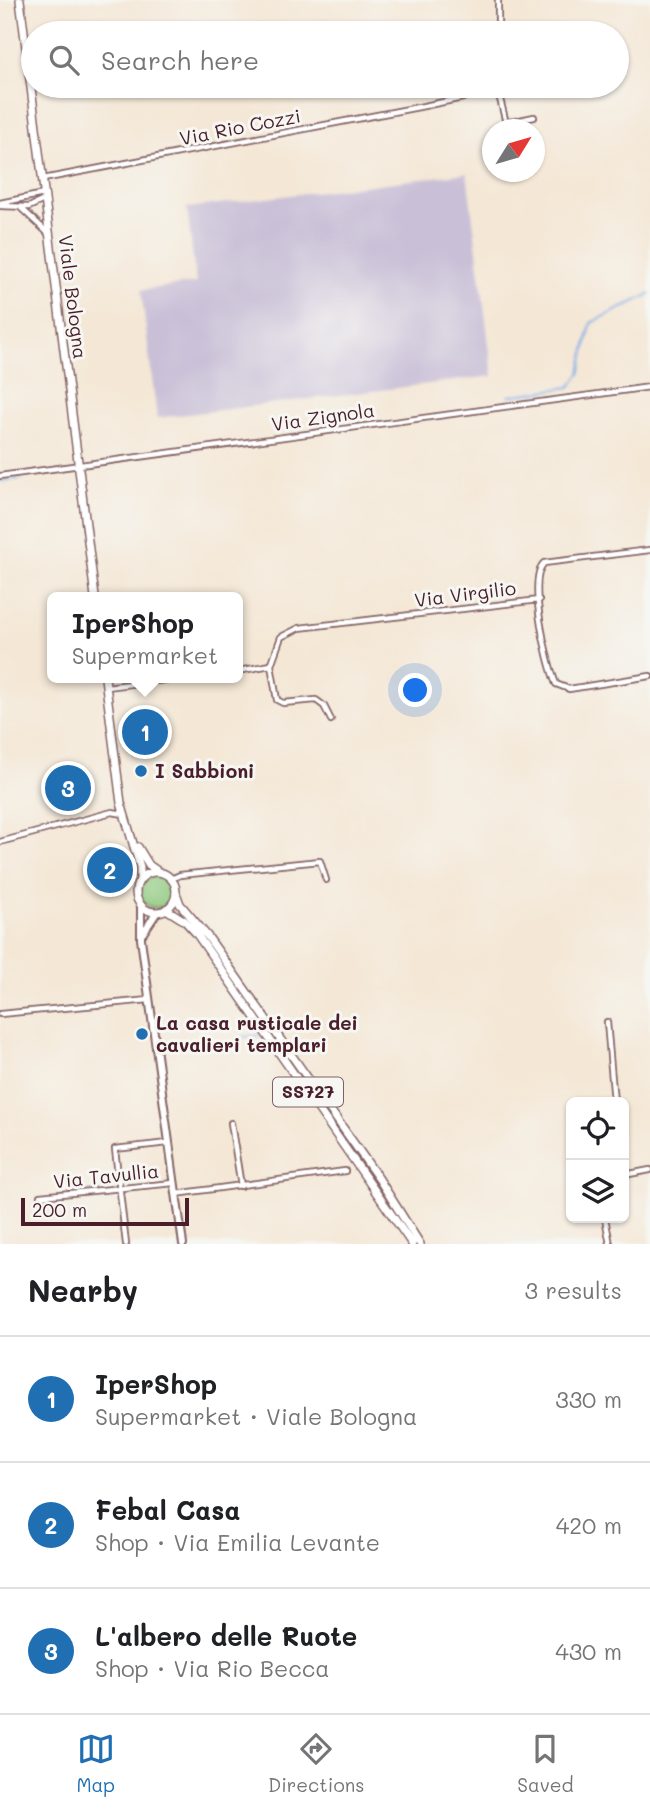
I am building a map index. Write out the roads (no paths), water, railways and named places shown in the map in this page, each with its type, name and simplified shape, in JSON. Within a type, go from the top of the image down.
[{"type":"main road","name":"Viale Bologna","points":[[20,0],[23,21]]},
{"type":"main road","name":"Viale Bologna","points":[[33,98],[94,592]]},
{"type":"main road","points":[[106,683],[125,817],[140,867],[136,893],[141,905],[141,939],[183,1244]]},
{"type":"main road","points":[[125,817],[142,855],[160,873],[171,879],[176,893],[166,909],[157,912],[148,922],[141,939]]},
{"type":"main road","points":[[140,880],[151,873],[160,873]]},
{"type":"main road","name":"SS727","points":[[176,893],[180,904],[208,937],[385,1188],[420,1244]]},
{"type":"main road","points":[[141,905],[157,912]]},
{"type":"main road","name":"SS727","points":[[166,909],[185,921],[196,933],[412,1244]]},
{"type":"street","points":[[498,0],[499,21]]},
{"type":"street","name":"Via Rio Cozzi","points":[[43,179],[463,98]]},
{"type":"street","points":[[500,98],[506,123],[534,117]]},
{"type":"street","points":[[0,204],[44,197]]},
{"type":"street","points":[[20,208],[44,197]]},
{"type":"street","points":[[0,204],[20,208],[49,233]]},
{"type":"street","name":"Via Zignola","points":[[0,475],[650,387]]},
{"type":"street","name":"Via Virgilio","points":[[271,665],[281,637],[299,628],[539,600],[536,580],[544,563],[650,550]]},
{"type":"street","points":[[539,600],[548,665],[556,684],[569,689],[650,676]]},
{"type":"street","points":[[243,670],[271,665],[278,700],[283,703],[316,700],[324,706],[331,720]]},
{"type":"street","points":[[106,687],[139,683]]},
{"type":"street","points":[[0,842],[112,812],[125,817]]},
{"type":"street","points":[[171,879],[180,875],[320,861],[326,880]]},
{"type":"street","points":[[0,1014],[149,1000]]},
{"type":"street","points":[[607,1021],[614,1097]]},
{"type":"street","points":[[231,1123],[241,1186]]},
{"type":"street","points":[[127,1244],[114,1149],[169,1143]]},
{"type":"street","points":[[629,1174],[650,1170]]},
{"type":"street","points":[[176,1194],[345,1171]]},
{"type":"street","name":"Via Tavullia","points":[[40,1196],[174,1183]]},
{"type":"street","points":[[606,1223],[610,1244]]},
{"type":"waterway","points":[[509,396],[570,387],[580,374],[591,323],[650,294]]},
{"type":"waterway","points":[[0,481],[21,479]]},
{"type":"waterway","points":[[243,1037],[261,1035]]},
{"type":"place","name":"IperShop","points":[[145,732]]},
{"type":"place","name":"I Sabbioni","points":[[141,771]]},
{"type":"place","name":"L'albero delle Ruote","points":[[68,788]]},
{"type":"place","name":"Febal Casa","points":[[110,870]]},
{"type":"place","name":"La casa rusticale dei cavalieri templari","points":[[142,1034]]}]
